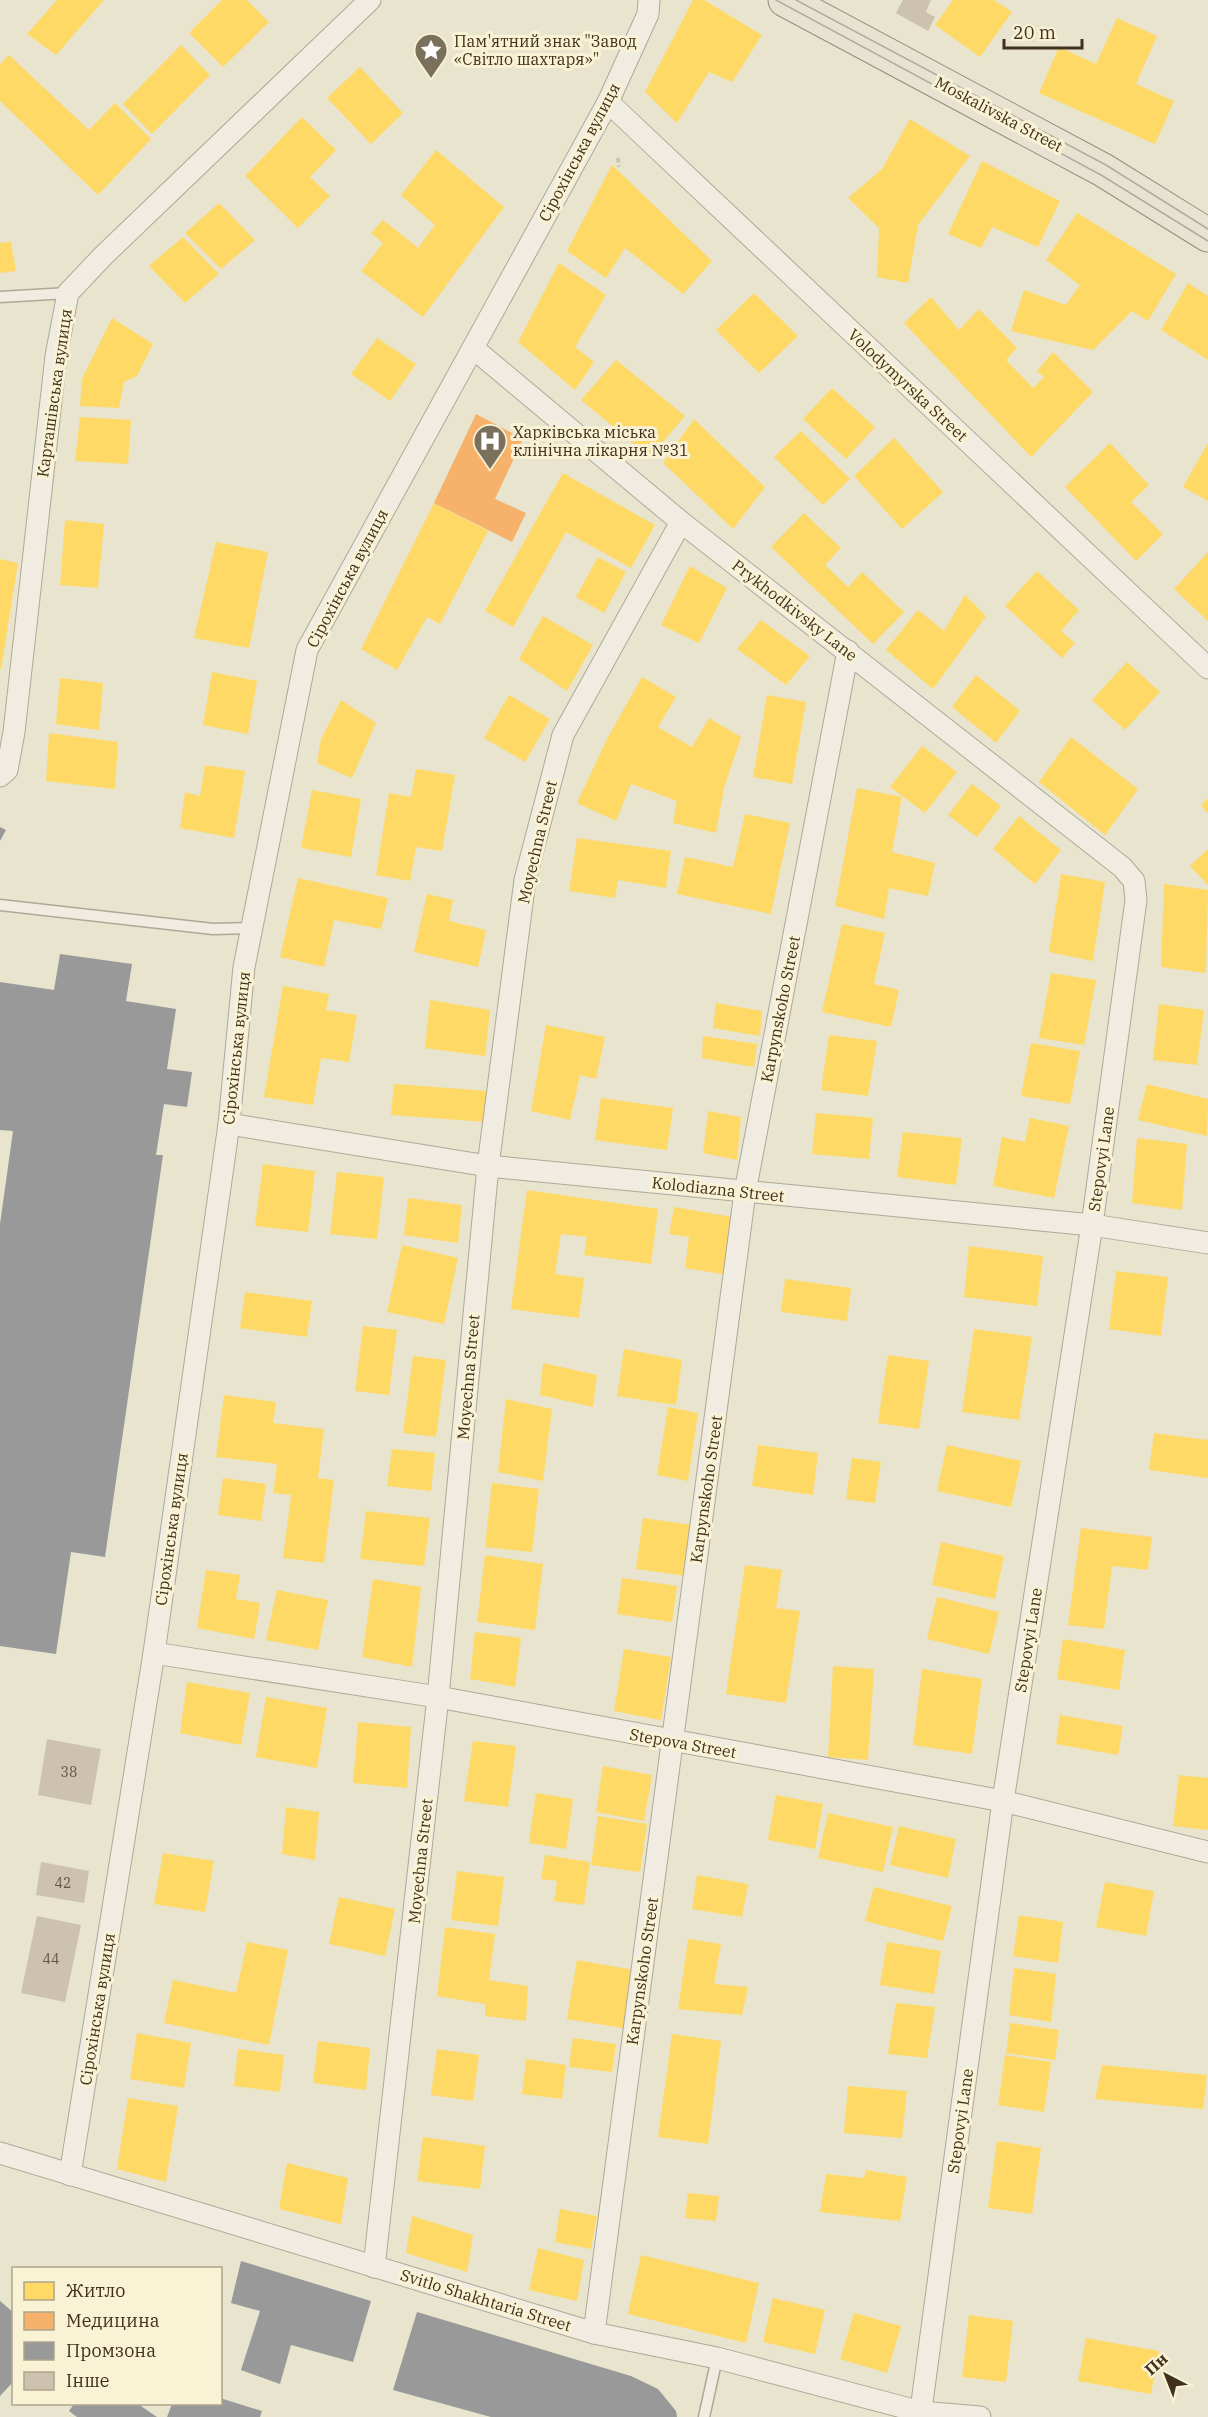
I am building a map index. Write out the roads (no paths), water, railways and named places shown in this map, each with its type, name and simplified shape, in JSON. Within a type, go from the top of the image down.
[{"type":"main road","name":"Moskalivska Street","points":[[785,0],[1103,170],[1208,235]]},
{"type":"street","name":"Карташівська вулиця","points":[[0,776],[7,770],[14,732],[56,356],[68,293],[103,256],[370,0]]},
{"type":"street","name":"Сірохінська вулиця","points":[[70,2175],[154,1653],[229,1124],[244,967],[307,650],[608,102],[648,14],[649,0]]},
{"type":"street","name":"Volodymyrska Street","points":[[608,102],[1208,668]]},
{"type":"street","name":"Prykhodkivsky Lane","points":[[473,348],[681,522],[1122,867]]},
{"type":"street","name":"Moyechna Street","points":[[374,2267],[438,1697],[488,1166],[525,880],[563,735],[681,522]]},
{"type":"street","name":"Karpynskoho Street","points":[[594,2333],[745,1192],[848,651]]},
{"type":"street","name":"Stepovyi Lane","points":[[921,2414],[1003,1801],[1092,1225],[1136,900],[1134,881],[1122,867]]},
{"type":"street","name":"Kolodiazna Street","points":[[229,1124],[488,1166],[1092,1225],[1208,1243]]},
{"type":"street","name":"Stepova Street","points":[[154,1653],[438,1697],[1003,1801],[1208,1852]]},
{"type":"street","name":"Svitlo Shakhtaria Street","points":[[0,2153],[594,2333],[717,2358],[921,2414],[980,2417]]},
{"type":"lane","points":[[0,297],[68,293]]},
{"type":"lane","points":[[0,905],[213,928],[252,928]]},
{"type":"lane","points":[[704,2417],[717,2358]]},
{"type":"tram line","points":[[776,0],[1101,175],[1208,241]]},
{"type":"tram line","points":[[796,0],[1106,165],[1208,229]]},
{"type":"place","name":"Пам'ятний знак \"Завод «Світло шахтаря»\"","points":[[431,79]]},
{"type":"place","name":"Харківська міська клінічна лікарня №31","points":[[490,470]]}]
